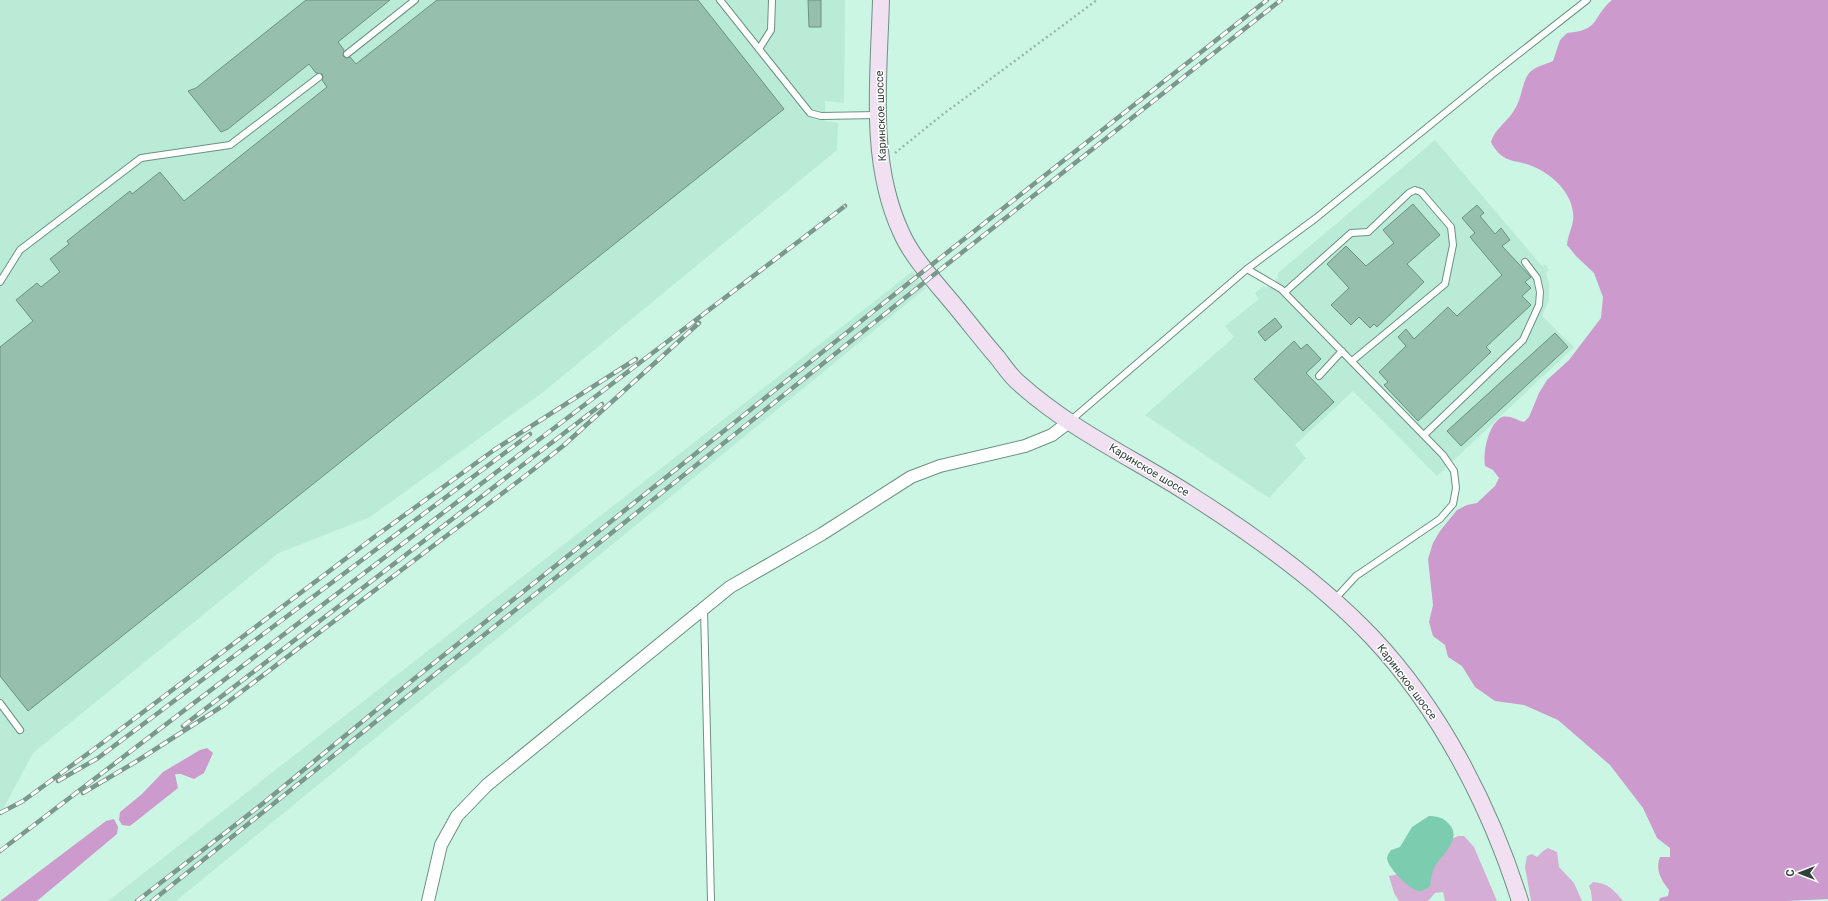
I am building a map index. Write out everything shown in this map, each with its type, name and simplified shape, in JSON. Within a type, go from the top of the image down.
[{"type":"street","name":"Каринское шоссе","points":[[881,0],[879,115],[882,164],[886,190],[901,233],[925,270],[1018,383],[1069,422],[1192,496],[1302,574],[1334,600],[1371,636],[1394,662],[1417,692],[1454,750],[1494,830],[1520,901]]},
{"type":"street","points":[[428,901],[441,845],[457,816],[487,785],[730,587],[822,534],[911,477],[940,466],[1025,446],[1052,435],[1069,422]]},
{"type":"lane","points":[[347,54],[415,0]]},
{"type":"lane","points":[[720,0],[810,113],[821,116],[879,115]]},
{"type":"lane","points":[[759,49],[771,30],[772,0]]},
{"type":"lane","points":[[1069,422],[1247,269],[1316,218],[1586,0]]},
{"type":"lane","points":[[0,282],[20,250],[141,158],[230,145],[319,76]]},
{"type":"lane","points":[[1285,292],[1351,233],[1368,232],[1408,193],[1415,190],[1421,192],[1451,227],[1454,245],[1445,284],[1352,361]]},
{"type":"lane","points":[[1424,435],[1523,340],[1539,305],[1540,292],[1537,278],[1524,262]]},
{"type":"lane","points":[[1247,269],[1285,292],[1443,455],[1454,471],[1456,488],[1452,504],[1440,520],[1356,576],[1334,600]]},
{"type":"lane","points":[[1319,376],[1342,351]]},
{"type":"lane","points":[[704,608],[711,901]]},
{"type":"lane","points":[[0,703],[20,730]]},
{"type":"path","points":[[882,164],[942,115],[1096,0]]},
{"type":"shaded area","points":[[0,0],[845,0],[844,103],[825,101],[825,121],[838,123],[837,150],[542,393],[370,517],[279,553],[33,753],[0,815]]},
{"type":"shaded area","points":[[1612,0],[1828,0],[1828,899],[1786,901],[1659,901],[1660,898],[1668,896],[1669,890],[1660,875],[1658,866],[1660,857],[1670,857],[1670,848],[1657,838],[1643,808],[1610,765],[1558,720],[1524,705],[1495,701],[1475,687],[1462,666],[1448,657],[1445,645],[1433,636],[1429,622],[1433,605],[1428,559],[1433,543],[1440,531],[1457,510],[1467,505],[1477,503],[1495,486],[1499,478],[1493,470],[1485,466],[1486,446],[1493,426],[1502,417],[1510,417],[1524,422],[1529,417],[1539,393],[1547,380],[1569,360],[1601,318],[1603,297],[1594,273],[1567,245],[1572,225],[1573,212],[1564,190],[1553,178],[1539,169],[1509,160],[1504,157],[1495,149],[1491,142],[1493,137],[1516,107],[1520,99],[1525,80],[1530,72],[1553,61],[1560,40],[1567,33],[1591,26],[1605,6]]},
{"type":"shaded area","points":[[1435,140],[1542,266],[1545,264],[1549,270],[1546,273],[1549,283],[1549,300],[1542,316],[1574,347],[1437,476],[1353,391],[1295,445],[1306,458],[1269,498],[1145,415],[1234,337],[1225,326],[1259,299],[1255,293],[1264,286],[1266,288],[1278,278],[1278,273]]},
{"type":"shaded area","points":[[912,272],[926,288],[176,901],[108,901]]},
{"type":"shaded area","points":[[207,748],[213,753],[204,773],[194,779],[181,774],[175,774],[178,788],[130,826],[122,825],[119,820],[120,812],[142,794],[163,772],[200,750]]},
{"type":"shaded area","points":[[1429,816],[1435,816],[1445,820],[1453,830],[1454,836],[1452,842],[1433,871],[1430,886],[1421,891],[1417,891],[1407,885],[1397,875],[1390,866],[1387,857],[1391,850],[1400,847],[1412,827]]},
{"type":"shaded area","points":[[114,819],[118,827],[117,834],[37,901],[0,901],[106,821]]},
{"type":"shaded area","points":[[1458,836],[1464,836],[1474,847],[1497,901],[1445,901],[1443,892],[1435,893],[1428,901],[1399,901],[1394,893],[1389,876],[1407,870]]},
{"type":"shaded area","points":[[1548,848],[1557,852],[1559,867],[1574,883],[1582,901],[1531,901],[1525,867],[1527,856],[1532,854],[1537,857]]},
{"type":"shaded area","points":[[1593,882],[1607,886],[1623,901],[1592,901],[1589,886]]},
{"type":"building","points":[[306,0],[390,0],[338,42],[344,50],[343,56],[346,58],[350,57],[356,64],[437,0],[698,0],[784,109],[28,711],[0,676],[0,347],[33,321],[16,300],[37,283],[41,287],[60,272],[50,259],[69,244],[67,241],[130,191],[132,194],[160,172],[184,201],[327,87],[322,80],[322,74],[316,73],[309,64],[228,129],[221,132],[188,91],[196,88]]},
{"type":"building","points":[[808,0],[821,0],[821,27],[809,27]]},
{"type":"building","points":[[1413,204],[1440,235],[1407,264],[1424,282],[1377,327],[1374,324],[1370,328],[1359,317],[1351,325],[1331,305],[1349,288],[1327,264],[1346,246],[1366,266],[1394,243],[1383,230]]},
{"type":"building","points":[[1477,205],[1484,213],[1480,216],[1495,234],[1501,228],[1510,240],[1502,246],[1531,277],[1525,282],[1531,288],[1522,296],[1531,305],[1486,347],[1491,352],[1418,421],[1384,385],[1388,382],[1379,372],[1406,346],[1398,337],[1406,329],[1414,339],[1448,307],[1457,316],[1502,275],[1470,237],[1475,233],[1462,218]]},
{"type":"building","points":[[1275,318],[1282,327],[1265,341],[1258,332]]},
{"type":"building","points":[[1555,333],[1568,347],[1461,446],[1447,431]]},
{"type":"building","points":[[1294,341],[1301,349],[1307,344],[1321,359],[1306,373],[1334,402],[1303,431],[1254,379]]},
{"type":"railway","points":[[137,901],[261,805],[414,679],[925,270],[1267,0]]},
{"type":"railway","points":[[152,901],[931,277],[1281,0]]},
{"type":"railway","points":[[0,851],[845,206]]},
{"type":"railway","points":[[83,793],[137,761],[224,705],[529,473],[563,446],[699,323]]},
{"type":"railway","points":[[0,813],[23,801],[101,744],[373,538],[494,450],[636,359]]},
{"type":"railway","points":[[183,726],[602,404]]},
{"type":"railway","points":[[58,781],[98,758],[530,434]]}]
